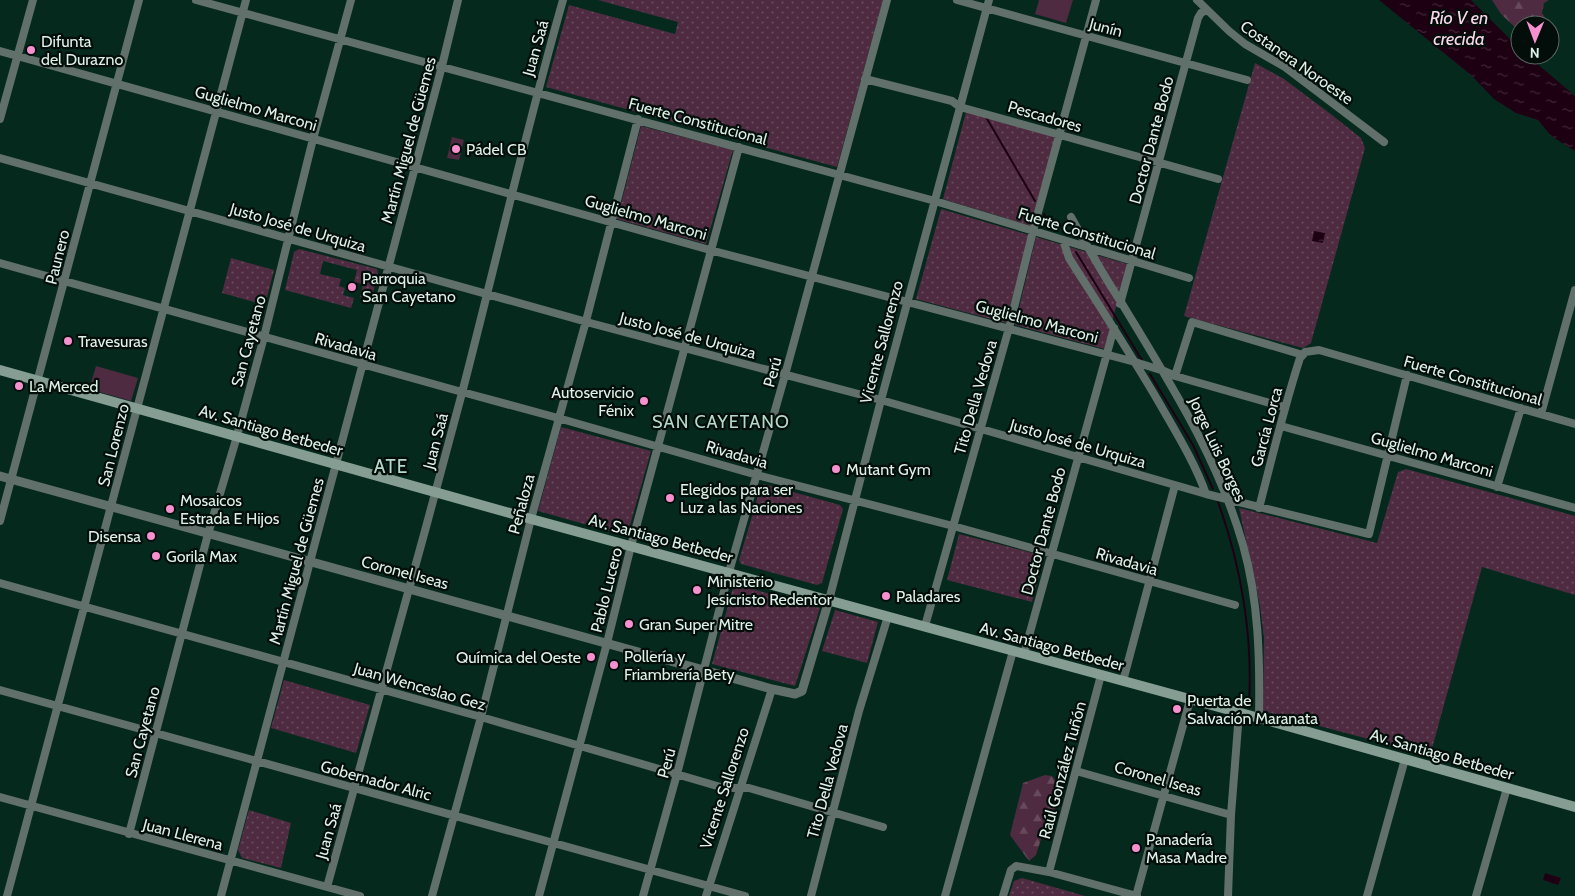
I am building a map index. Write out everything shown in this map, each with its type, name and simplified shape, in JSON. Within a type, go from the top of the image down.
[{"type":"main road","name":"Av. Santiago Betbeder","points":[[0,370],[531,519],[1259,718],[1575,807]]},
{"type":"street","points":[[0,119],[33,0]]},
{"type":"street","name":"Paunero","points":[[0,521],[139,0]]},
{"type":"street","name":"Fuerte Constitucional","points":[[196,0],[935,201],[1189,278]]},
{"type":"street","name":"San Lorenzo","points":[[7,896],[246,0]]},
{"type":"street","name":"San Cayetano","points":[[129,834],[208,534],[264,337],[351,0]]},
{"type":"street","name":"Martín Miguel de Güemes","points":[[221,896],[458,0]]},
{"type":"street","name":"Juan Saá","points":[[327,887],[462,392],[537,92],[563,0]]},
{"type":"street","name":"Perú","points":[[643,896],[677,774],[729,572],[758,474],[887,0]]},
{"type":"street","name":"Junín","points":[[957,0],[1247,80]]},
{"type":"street","name":"Vicente Sallorenzo","points":[[802,691],[829,600],[989,0]]},
{"type":"street","name":"Tito Della Vedova","points":[[925,626],[1009,328],[1033,231],[1096,0]]},
{"type":"street","name":"Costanera Noroeste","points":[[1197,0],[1228,31],[1245,44],[1284,67],[1384,142]]},
{"type":"street","name":"Doctor Dante Bodo","points":[[1120,305],[1198,18],[1206,10]]},
{"type":"street","name":"Guglielmo Marconi","points":[[0,51],[710,250],[1107,354],[1175,376],[1284,407]]},
{"type":"street","name":"Pescadores","points":[[866,79],[952,101],[960,107],[1218,179]]},
{"type":"street","name":"Peñaloza","points":[[432,896],[481,717],[558,418],[586,321],[638,119]]},
{"type":"street","name":"Pablo Lucero","points":[[539,896],[739,147]]},
{"type":"street","name":"Justo José de Urquiza","points":[[0,158],[586,321],[881,400],[1206,494],[1369,534],[1387,456]]},
{"type":"street","name":"Jorge Luis Borges","points":[[1071,217],[1120,305],[1164,371],[1202,443],[1229,500],[1243,546],[1253,589],[1260,652],[1259,718]]},
{"type":"street","name":"Jorge Luis Borges","points":[[1063,240],[1069,258],[1135,362],[1185,447],[1206,494]]},
{"type":"street","name":"Rivadavia","points":[[0,263],[758,474],[1051,553],[1235,606]]},
{"type":"street","points":[[1541,414],[1575,290]]},
{"type":"street","name":"Fuerte Constitucional","points":[[1175,376],[1192,322],[1303,355],[1306,352],[1319,350],[1575,424]]},
{"type":"street","name":"Doctor Dante Bodo","points":[[1024,654],[1114,328]]},
{"type":"street","name":"García Lorca","points":[[1259,508],[1281,426],[1284,407],[1300,358],[1303,355]]},
{"type":"street","points":[[1387,456],[1407,375]]},
{"type":"street","points":[[1497,487],[1521,408]]},
{"type":"street","name":"Guglielmo Marconi","points":[[1281,426],[1575,508]]},
{"type":"street","name":"Coronel Iseas","points":[[0,476],[772,689],[795,694],[802,691]]},
{"type":"street","points":[[1123,681],[1175,485]]},
{"type":"street","name":"Juan Wenceslao Gez","points":[[0,583],[481,717],[724,788],[749,788],[883,827]]},
{"type":"street","name":"Tito Della Vedova","points":[[811,896],[859,711],[888,616]]},
{"type":"street","points":[[945,896],[1013,651]]},
{"type":"street","name":"Raúl González Tuñón","points":[[1049,872],[1101,675]]},
{"type":"street","name":"Vicente Sallorenzo","points":[[706,896],[772,689]]},
{"type":"street","name":"Gobernador Alric","points":[[0,690],[745,896]]},
{"type":"street","points":[[1002,896],[1011,870],[1016,866],[1049,872],[1136,896],[1190,700]]},
{"type":"street","points":[[1228,896],[1231,815],[1239,713]]},
{"type":"street","points":[[1367,896],[1405,759]]},
{"type":"street","name":"Coronel Iseas","points":[[1076,771],[1231,815]]},
{"type":"street","points":[[1476,896],[1507,788]]},
{"type":"street","name":"Juan Llerena","points":[[0,797],[360,896]]},
{"type":"green space","points":[[598,0],[883,0],[837,167],[546,87],[569,5],[675,34],[678,22]]},
{"type":"green space","points":[[1039,0],[1073,0],[1066,23],[1035,14]]},
{"type":"green space","points":[[1492,0],[1549,0],[1544,3],[1543,15],[1510,15],[1510,23],[1501,14]]},
{"type":"green space","points":[[1255,63],[1284,79],[1332,115],[1361,138],[1365,148],[1311,343],[1303,348],[1184,316]]},
{"type":"green space","points":[[966,112],[1055,137],[1031,226],[943,199]]},
{"type":"green space","points":[[641,126],[733,150],[706,244],[617,219]]},
{"type":"green space","name":"Pádel CB","points":[[452,137],[464,140],[459,160],[447,158]]},
{"type":"green space","points":[[941,209],[1029,235],[1006,323],[916,299]]},
{"type":"green space","points":[[1036,237],[1127,264],[1105,349],[1015,325]]},
{"type":"green space","points":[[299,249],[377,269],[378,273],[371,300],[360,297],[363,284],[354,282],[357,270],[323,261],[320,274],[341,279],[339,286],[345,288],[343,295],[354,298],[351,308],[285,290],[294,252]]},
{"type":"green space","points":[[231,258],[274,270],[265,305],[222,293]]},
{"type":"green space","points":[[96,366],[138,378],[131,401],[89,389]]},
{"type":"green space","points":[[561,427],[651,451],[627,536],[538,511]]},
{"type":"green space","points":[[1406,469],[1575,516],[1575,595],[1482,567],[1431,752],[1418,747],[1413,751],[1263,711],[1264,638],[1260,606],[1239,508],[1377,543],[1398,472]]},
{"type":"green space","points":[[764,484],[840,505],[843,509],[822,583],[817,585],[741,564],[739,560],[761,486]]},
{"type":"green space","points":[[959,534],[1044,556],[1032,602],[947,580]]},
{"type":"green space","points":[[734,584],[820,608],[795,686],[712,664]]},
{"type":"green space","points":[[835,610],[878,622],[867,663],[822,651]]},
{"type":"green space","points":[[284,680],[370,705],[356,753],[271,728]]},
{"type":"green space","points":[[1045,775],[1052,776],[1059,785],[1060,798],[1049,830],[1042,836],[1036,855],[1029,861],[1010,835],[1023,783]]},
{"type":"green space","points":[[249,810],[291,823],[281,868],[242,858],[238,850]]},
{"type":"green space","points":[[1022,878],[1085,896],[1009,896],[1014,881]]},
{"type":"water","name":"Río V en crecida","points":[[1379,0],[1471,0],[1510,39],[1510,65],[1539,65],[1575,96],[1575,151],[1551,136],[1538,120],[1516,113],[1494,99],[1471,75]]},
{"type":"water","points":[[1314,231],[1325,233],[1323,243],[1312,241]]},
{"type":"water","points":[[1545,873],[1561,878],[1558,885],[1543,880]]},
{"type":"waterway","points":[[986,117],[1035,201]]},
{"type":"waterway","points":[[1044,214],[1054,229]]},
{"type":"waterway","points":[[1076,252],[1143,362]]},
{"type":"waterway","points":[[1150,374],[1193,445],[1213,489]]},
{"type":"waterway","points":[[1218,502],[1233,551],[1244,601],[1249,652],[1249,703]]},
{"type":"place","name":"Difunta del Durazno","points":[[31,50]]},
{"type":"place","name":"Pádel CB","points":[[456,149]]},
{"type":"place","name":"Parroquia San Cayetano","points":[[352,287]]},
{"type":"place","name":"Travesuras","points":[[68,341]]},
{"type":"place","name":"La Merced","points":[[19,386]]},
{"type":"place","name":"Autoservicio Fénix","points":[[644,401]]},
{"type":"place","name":"Mutant Gym","points":[[836,469]]},
{"type":"place","name":"Elegidos para ser Luz a las Naciones","points":[[670,498]]},
{"type":"place","name":"Mosaicos Estrada E Hijos","points":[[170,509]]},
{"type":"place","name":"Disensa","points":[[151,536]]},
{"type":"place","name":"Gorila Max","points":[[156,556]]},
{"type":"place","name":"Ministerio Jesicristo Redentor","points":[[697,590]]},
{"type":"place","name":"Paladares","points":[[886,596]]},
{"type":"place","name":"Gran Super Mitre","points":[[629,624]]},
{"type":"place","name":"Química del Oeste","points":[[591,657]]},
{"type":"place","name":"Pollería y Friambrería Bety","points":[[614,665]]},
{"type":"place","name":"Puerta de Salvación Maranata","points":[[1177,709]]},
{"type":"place","name":"Panadería Masa Madre","points":[[1136,848]]},
{"type":"district","name":"SAN CAYETANO","points":[[721,422]]},
{"type":"district","name":"ATE","points":[[391,466]]}]
